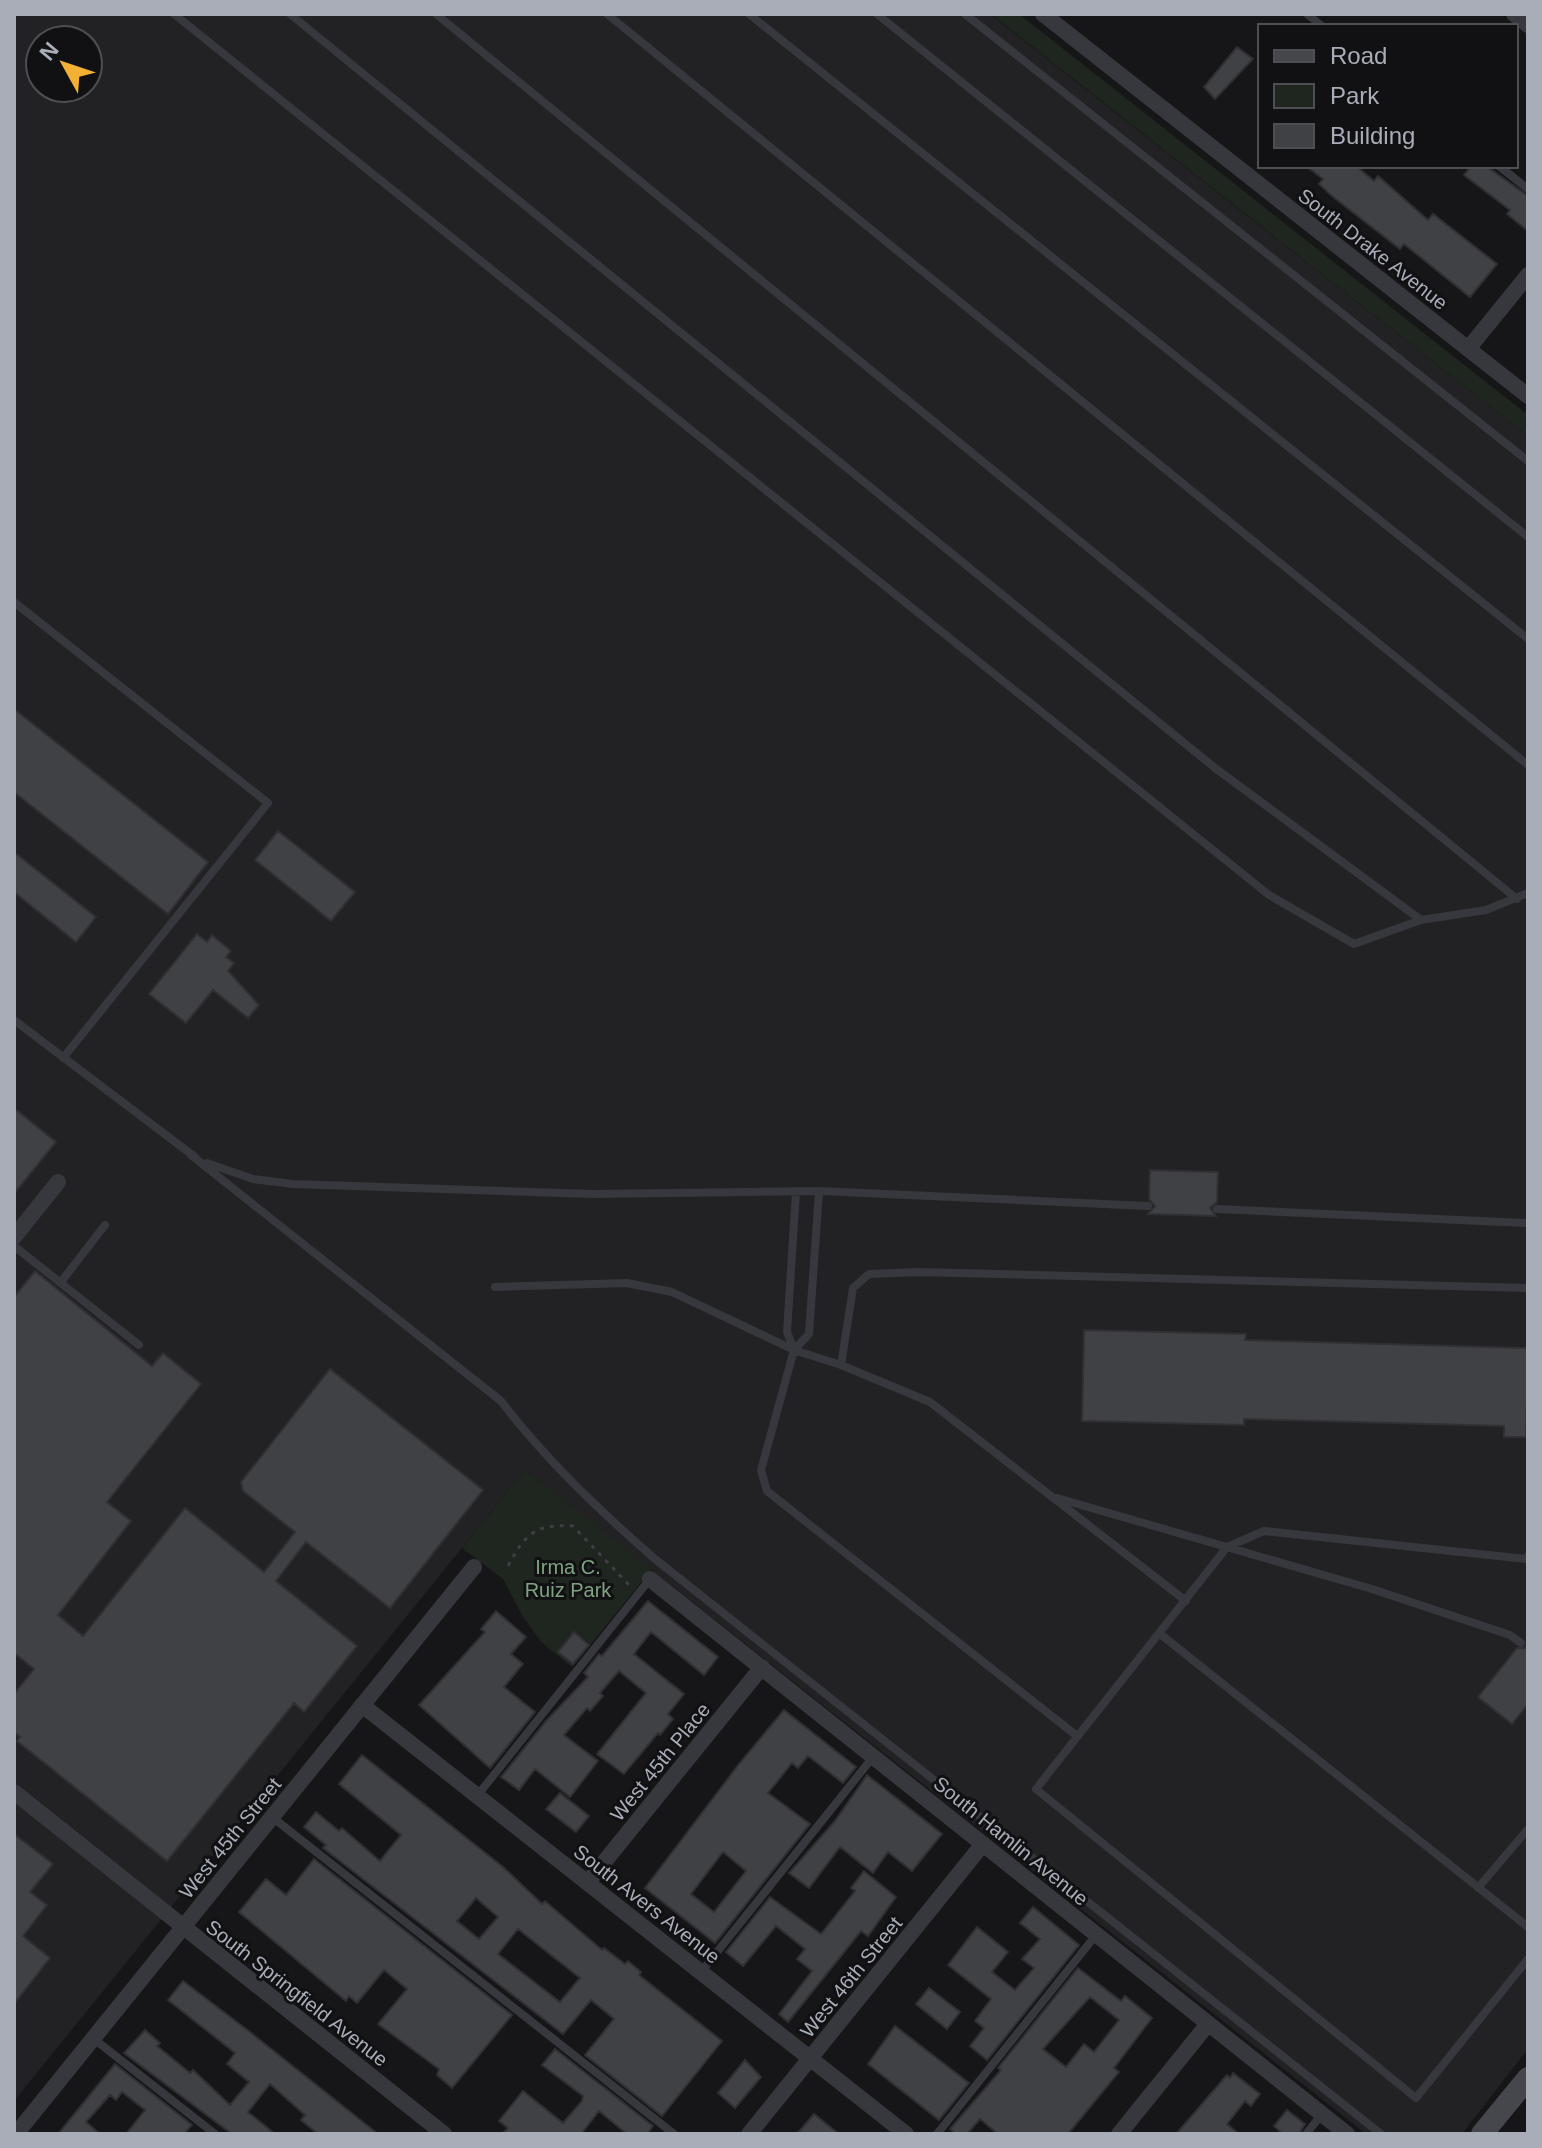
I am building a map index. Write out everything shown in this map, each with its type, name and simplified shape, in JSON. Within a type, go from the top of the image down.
[{"type":"main road","points":[[1482,2134],[1527,2080]]},
{"type":"street","name":"South Drake Avenue","points":[[1043,14],[1528,396]]},
{"type":"street","points":[[1514,14],[1528,25]]},
{"type":"street","points":[[1468,349],[1528,275]]},
{"type":"street","points":[[14,1237],[58,1182]]},
{"type":"street","name":"West 45th Street","points":[[16,2134],[474,1567]]},
{"type":"street","name":"South Hamlin Avenue","points":[[650,1579],[1347,2134]]},
{"type":"street","name":"West 45th Place","points":[[588,1882],[762,1667]]},
{"type":"street","name":"South Avers Avenue","points":[[362,1705],[906,2134]]},
{"type":"street","name":"South Springfield Avenue","points":[[14,1792],[444,2134]]},
{"type":"street","name":"West 46th Street","points":[[749,2134],[983,1844]]},
{"type":"street","points":[[1119,2134],[1208,2024]]},
{"type":"lane","points":[[174,14],[1269,895],[1354,944],[1421,920],[1486,910],[1528,893]]},
{"type":"lane","points":[[290,14],[1215,768],[1421,920]]},
{"type":"lane","points":[[436,14],[1517,899]]},
{"type":"lane","points":[[607,14],[1528,765]]},
{"type":"lane","points":[[749,14],[1528,639]]},
{"type":"lane","points":[[877,14],[1528,537]]},
{"type":"lane","points":[[965,14],[1528,461]]},
{"type":"lane","points":[[1502,168],[1528,189]]},
{"type":"lane","points":[[14,602],[268,803],[63,1058]]},
{"type":"lane","points":[[14,1020],[191,1155],[501,1401],[531,1440],[586,1497],[655,1559],[1381,2134]]},
{"type":"lane","points":[[191,1155],[253,1179],[293,1184],[593,1194],[819,1191],[1148,1206]]},
{"type":"lane","points":[[819,1191],[809,1334],[794,1350],[761,1470],[767,1491],[1077,1736]]},
{"type":"lane","points":[[794,1350],[787,1332],[796,1192]]},
{"type":"lane","points":[[1217,1209],[1528,1223]]},
{"type":"lane","points":[[61,1282],[105,1225]]},
{"type":"lane","points":[[14,1246],[139,1345]]},
{"type":"lane","points":[[841,1365],[853,1288],[869,1274],[1528,1288]]},
{"type":"lane","points":[[495,1287],[627,1283],[672,1292],[794,1350],[841,1365],[930,1402],[1186,1601]]},
{"type":"lane","points":[[1051,1496],[1426,1606],[1510,1635],[1521,1643]]},
{"type":"lane","points":[[1528,1556],[1526,1559],[1264,1531],[1227,1547],[1036,1789],[1416,2098],[1528,1959]]},
{"type":"lane","points":[[477,1796],[650,1579]]},
{"type":"lane","points":[[1159,1633],[1528,1927]]},
{"type":"lane","points":[[701,1972],[873,1756]]},
{"type":"lane","points":[[272,1817],[674,2134]]},
{"type":"lane","points":[[1478,1888],[1528,1829]]},
{"type":"lane","points":[[937,2134],[1096,1935]]},
{"type":"lane","points":[[93,2038],[215,2134]]},
{"type":"lane","points":[[1306,2134],[1322,2114]]},
{"type":"path","points":[[508,1566],[522,1540],[546,1525],[573,1526],[617,1576],[639,1593]]},
{"type":"shaded area","points":[[14,14],[990,14],[1528,436],[1528,2049],[1462,2134],[1366,2134],[525,1470],[14,2101]]},
{"type":"green space","points":[[991,14],[1019,14],[1528,415],[1528,436]]},
{"type":"green space","name":"Irma C. Ruiz Park","points":[[525,1470],[652,1569],[572,1667],[541,1642],[523,1617],[503,1579],[462,1548]]},
{"type":"building","points":[[1237,47],[1253,59],[1215,99],[1204,87]]},
{"type":"building","points":[[1309,168],[1358,168],[1374,181],[1378,176],[1428,220],[1433,214],[1497,264],[1470,297],[1404,244],[1400,249],[1332,196],[1319,184],[1323,179]]},
{"type":"building","points":[[1469,168],[1489,168],[1528,196],[1528,231],[1507,214],[1510,210],[1464,175]]},
{"type":"building","points":[[14,709],[208,862],[168,914],[14,792]]},
{"type":"building","points":[[278,831],[355,892],[331,921],[255,860]]},
{"type":"building","points":[[14,852],[96,917],[76,942],[14,892]]},
{"type":"building","points":[[197,934],[207,942],[212,935],[231,951],[226,957],[234,963],[228,971],[259,1005],[248,1018],[213,990],[186,1023],[149,994]]},
{"type":"building","points":[[14,1108],[56,1142],[14,1194]]},
{"type":"building","points":[[1150,1170],[1218,1172],[1217,1202],[1210,1208],[1216,1216],[1148,1214],[1155,1206],[1149,1199]]},
{"type":"building","points":[[35,1271],[152,1366],[163,1353],[201,1384],[107,1502],[131,1521],[58,1615],[83,1636],[185,1508],[264,1572],[295,1532],[243,1491],[241,1482],[330,1369],[483,1490],[390,1608],[306,1542],[276,1581],[357,1646],[304,1712],[294,1703],[167,1861],[17,1741],[20,1737],[14,1732],[14,1694],[34,1669],[14,1653],[14,1297]]},
{"type":"building","points":[[1084,1330],[1246,1334],[1245,1340],[1528,1348],[1526,1437],[1504,1437],[1504,1426],[1244,1419],[1244,1425],[1082,1421]]},
{"type":"building","points":[[648,1601],[718,1657],[704,1675],[651,1632],[634,1654],[684,1694],[668,1714],[673,1719],[660,1735],[658,1733],[624,1774],[597,1754],[646,1693],[619,1671],[600,1693],[603,1696],[590,1711],[587,1708],[564,1735],[598,1761],[570,1797],[535,1769],[519,1790],[501,1777],[546,1721],[588,1677],[584,1673],[599,1654],[602,1656]]},
{"type":"building","points":[[496,1611],[526,1637],[511,1654],[523,1664],[504,1687],[535,1712],[490,1768],[419,1705],[485,1632],[481,1629]]},
{"type":"building","points":[[574,1632],[589,1645],[573,1664],[558,1652]]},
{"type":"building","points":[[1528,1634],[1528,1704],[1512,1724],[1478,1697],[1517,1648],[1526,1648]]},
{"type":"building","points":[[784,1710],[856,1767],[843,1783],[808,1756],[798,1768],[792,1763],[768,1793],[810,1824],[715,1943],[645,1888]],"holes":[[[723,1852],[746,1871],[714,1912],[691,1894]]]},
{"type":"building","points":[[362,1755],[503,1867],[542,1904],[545,1901],[602,1950],[604,1948],[625,1964],[628,1961],[641,1972],[639,1975],[722,2041],[662,2116],[585,2055],[614,2019],[591,2000],[563,2034],[323,1848],[326,1845],[304,1827],[316,1812],[339,1831],[342,1828],[380,1861],[401,1835],[339,1784]],"holes":[[[476,1898],[498,1917],[479,1939],[457,1921]],[[518,1929],[580,1978],[560,2002],[498,1954]]]},
{"type":"building","points":[[867,1775],[942,1834],[912,1871],[888,1852],[873,1873],[840,1847],[809,1888],[789,1873],[835,1821]]},
{"type":"building","points":[[560,1793],[589,1816],[576,1832],[546,1809]]},
{"type":"building","points":[[14,1834],[53,1864],[30,1892],[47,1905],[23,1936],[50,1958],[14,2004]]},
{"type":"building","points":[[314,1859],[512,2015],[452,2088],[437,2075],[439,2069],[378,2024],[407,1989],[384,1970],[357,2003],[349,1996],[346,2001],[239,1912],[266,1879],[286,1895]]},
{"type":"building","points":[[864,1871],[896,1897],[868,1936],[861,1931],[788,2022],[779,2014],[812,1971],[797,1959],[805,1949],[776,1926],[743,1966],[726,1952],[770,1897],[821,1934],[855,1891],[851,1888]]},
{"type":"building","points":[[1033,1907],[1079,1945],[987,2060],[970,2046],[984,2028],[975,2021],[991,1999],[948,1965],[977,1927],[1008,1952],[992,1972],[1015,1990],[1034,1968],[1022,1959],[1040,1939],[1020,1923]]},
{"type":"building","points":[[1078,1968],[1121,2001],[1125,1996],[1152,2018],[1114,2068],[1119,2072],[1068,2134],[998,2134],[980,2119],[967,2134],[956,2134],[950,2129],[1001,2070],[998,2068]],"holes":[[[1090,1997],[1119,2020],[1094,2052],[1084,2044],[1066,2067],[1043,2049]]]},
{"type":"building","points":[[183,1981],[378,2134],[318,2134],[301,2120],[305,2115],[270,2084],[248,2112],[275,2134],[232,2134],[124,2053],[145,2030],[160,2043],[157,2046],[190,2073],[193,2070],[230,2105],[249,2082],[227,2064],[235,2053],[168,2000]]},
{"type":"building","points":[[929,1988],[960,2012],[947,2029],[916,2004]]},
{"type":"building","points":[[895,2026],[969,2083],[939,2120],[868,2064]]},
{"type":"building","points":[[555,2049],[653,2126],[647,2134],[627,2134],[599,2111],[581,2134],[502,2134],[508,2128],[499,2121],[523,2091],[563,2123],[582,2101],[583,2096],[542,2065]]},
{"type":"building","points":[[745,2060],[761,2077],[735,2108],[718,2093]]},
{"type":"building","points":[[115,2064],[192,2125],[184,2134],[126,2134],[145,2110],[122,2092],[116,2100],[110,2095],[86,2122],[100,2134],[58,2134]]},
{"type":"building","points":[[1233,2073],[1260,2094],[1251,2106],[1245,2101],[1227,2124],[1239,2134],[1176,2134],[1227,2075],[1230,2078]]},
{"type":"building","points":[[1287,2110],[1305,2124],[1299,2134],[1283,2134],[1274,2126]]},
{"type":"building","points":[[814,2114],[839,2134],[797,2134]]}]
